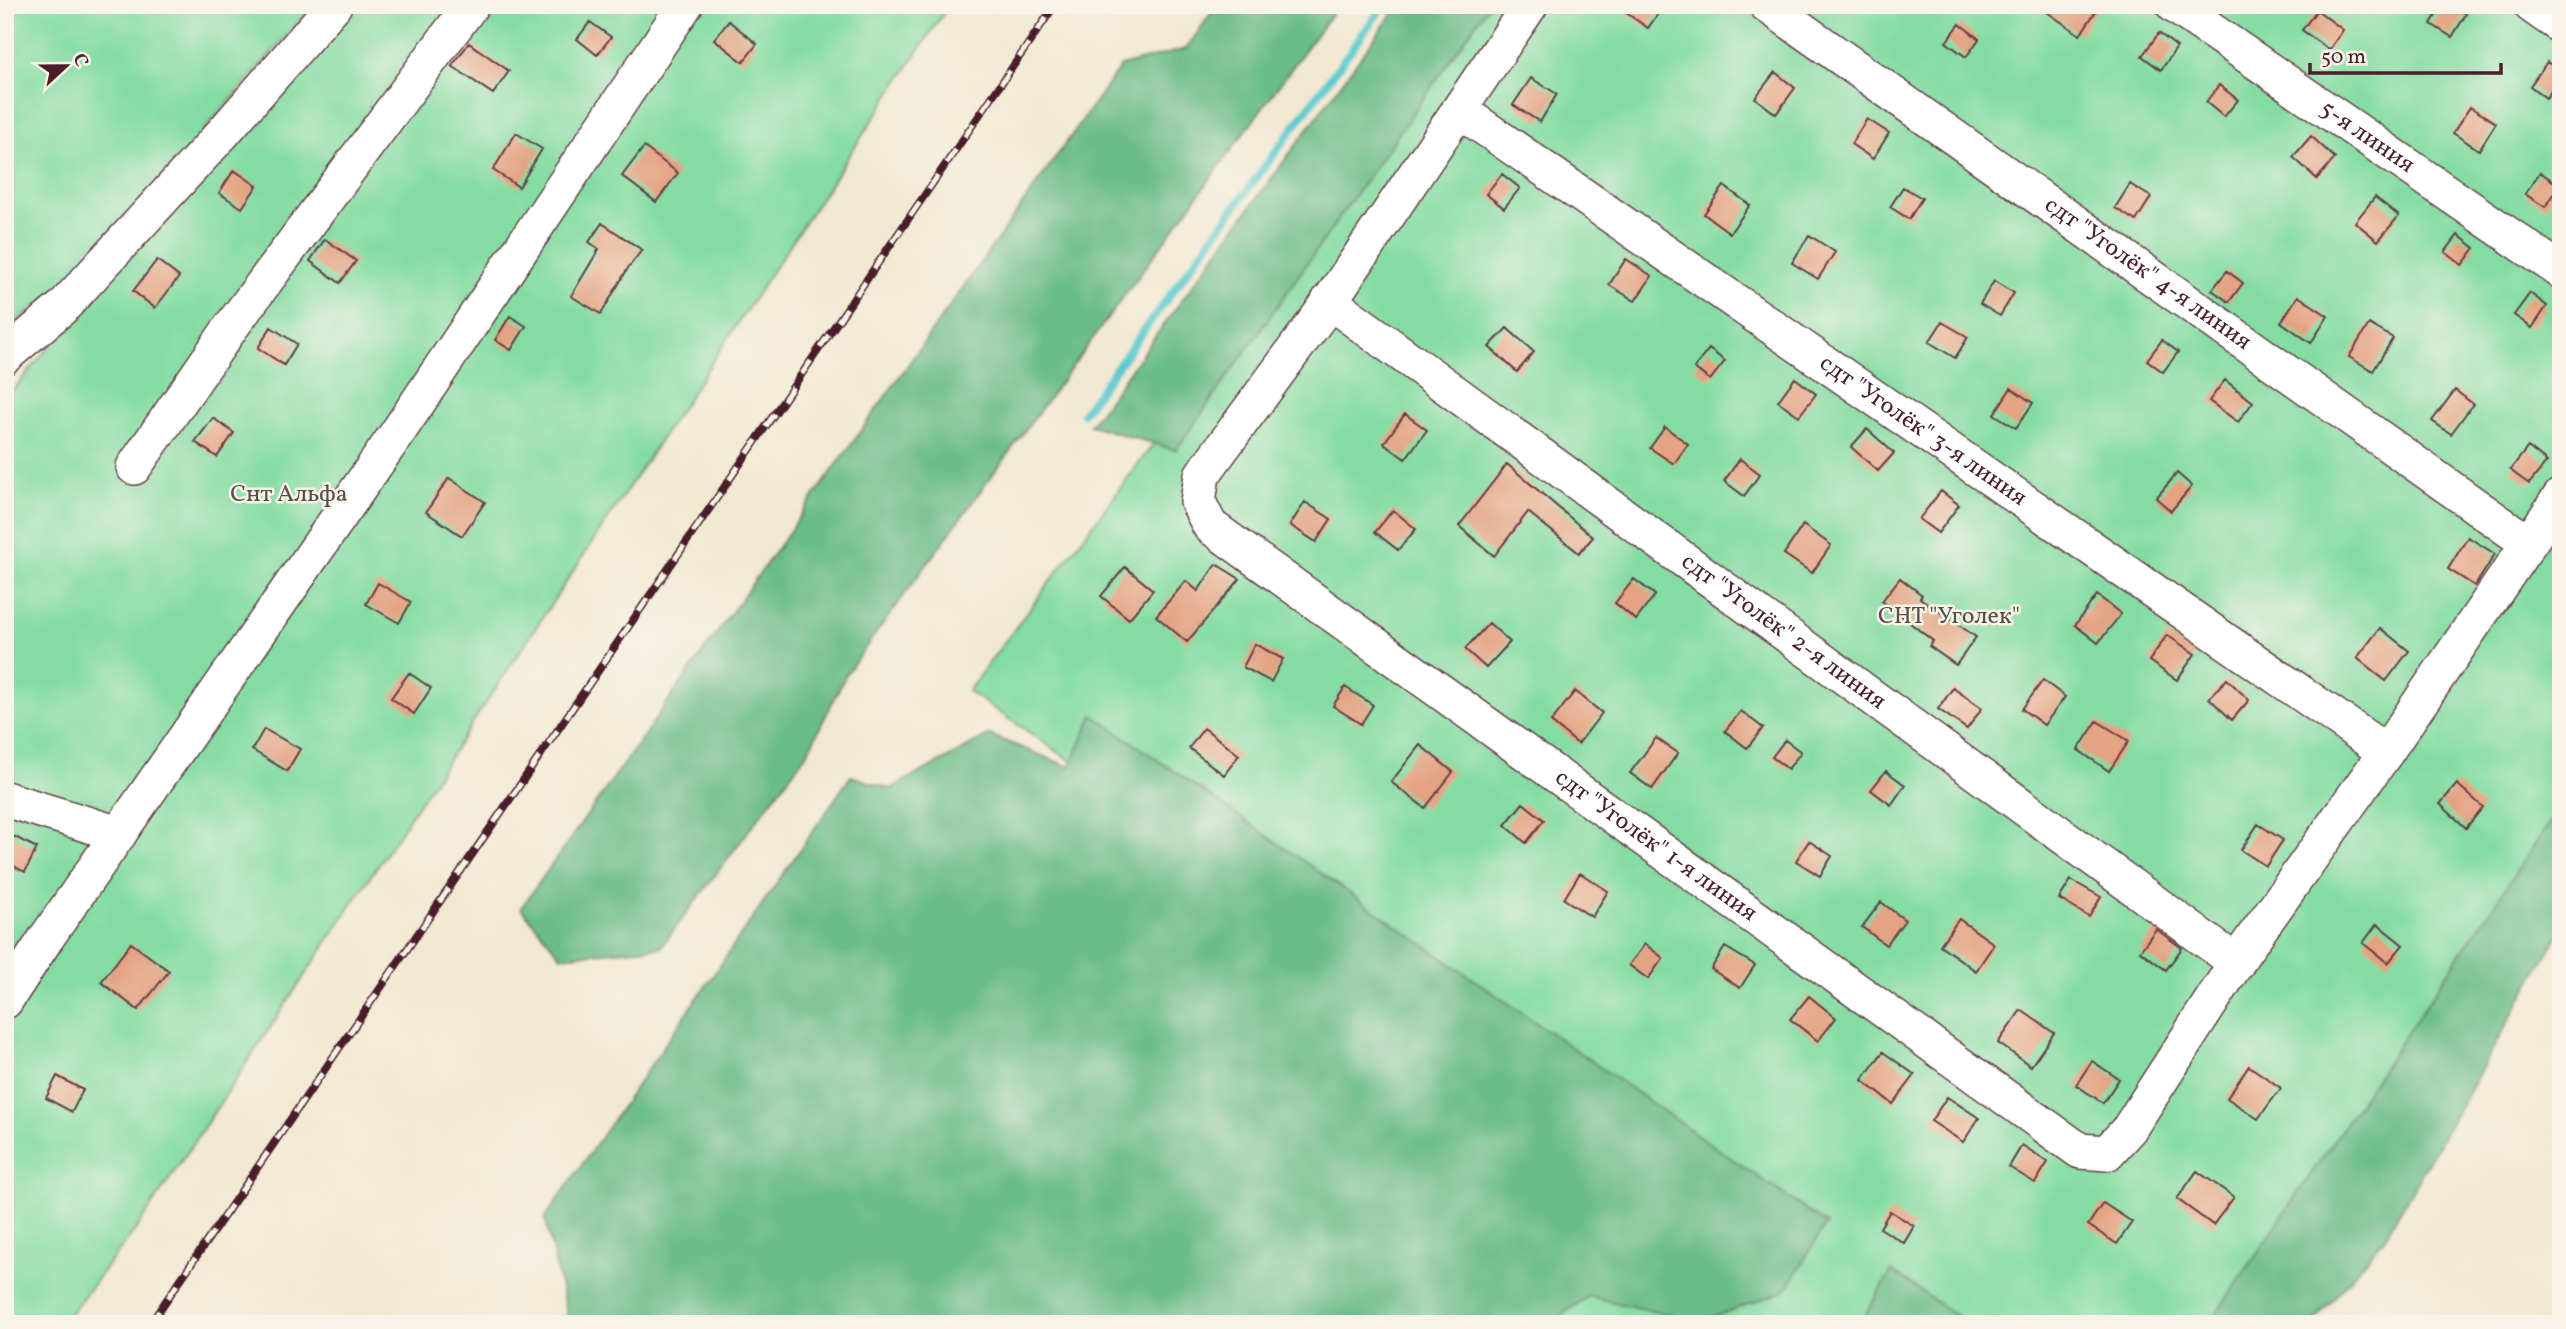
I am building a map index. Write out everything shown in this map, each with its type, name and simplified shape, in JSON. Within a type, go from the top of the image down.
[{"type":"street","points":[[5,356],[71,298],[222,134],[334,5]]},
{"type":"street","points":[[134,467],[231,327],[471,5]]},
{"type":"street","points":[[5,1001],[400,429],[685,5]]},
{"type":"street","points":[[1329,301],[1530,5]]},
{"type":"street","name":"сдт \"Уголёк\" 4-я линия","points":[[1767,5],[2528,543]]},
{"type":"street","name":"5-я линия","points":[[2174,5],[2561,271]]},
{"type":"street","points":[[2531,5],[2561,26]]},
{"type":"street","name":"сдт \"Уголёк\" 3-я линия","points":[[1459,110],[2386,752]]},
{"type":"street","name":"сдт \"Уголёк\" 1-я линия","points":[[1329,301],[1202,475],[1198,502],[1210,526],[2080,1151],[2107,1153],[2129,1129],[2237,963]]},
{"type":"street","name":"сдт \"Уголёк\" 2-я линия","points":[[1329,301],[2237,963]]},
{"type":"street","points":[[2237,963],[2386,752],[2561,496]]},
{"type":"street","points":[[5,799],[119,834]]},
{"type":"green space","points":[[5,5],[313,5],[204,131],[67,281],[5,331]]},
{"type":"green space","name":"Снт Альфа","points":[[335,5],[949,5],[139,1225],[62,1324],[5,1324],[5,394],[14,389]]},
{"type":"green space","points":[[1217,5],[1338,5],[846,674],[808,752],[661,947],[561,956],[521,908],[1121,66],[1186,49]]},
{"type":"green space","points":[[1399,5],[1489,5],[1176,450],[1090,425]]},
{"type":"green space","name":"СНТ \"Уголек\"","points":[[1483,5],[2561,5],[2561,873],[2243,1324],[1902,1324],[1862,1319],[1868,1324],[1549,1324],[1588,1296],[1701,1322],[1805,1258],[968,691]]},
{"type":"green space","points":[[1093,715],[1826,1224],[1785,1291],[1700,1322],[1588,1296],[1549,1324],[569,1324],[545,1218],[851,776],[890,789],[990,735],[1070,767]]},
{"type":"green space","points":[[2561,806],[2561,930],[2384,1239],[2312,1324],[2209,1324]]},
{"type":"green space","points":[[1892,1271],[1968,1324],[1868,1324],[1862,1320]]},
{"type":"building","points":[[1615,5],[1664,5],[1648,28]]},
{"type":"building","points":[[2037,5],[2100,5],[2080,35]]},
{"type":"building","points":[[2442,5],[2451,5],[2466,14],[2452,37],[2431,24]]},
{"type":"building","points":[[2317,10],[2343,30],[2329,50],[2302,30]]},
{"type":"building","points":[[729,21],[757,44],[743,62],[714,39]]},
{"type":"building","points":[[590,22],[611,37],[597,55],[577,39]]},
{"type":"building","points":[[1960,24],[1979,39],[1966,57],[1946,42]]},
{"type":"building","points":[[2159,33],[2177,47],[2161,70],[2142,56]]},
{"type":"building","points":[[469,43],[509,71],[493,94],[452,66]]},
{"type":"building","points":[[2547,62],[2561,72],[2561,77],[2546,98],[2530,86]]},
{"type":"building","points":[[1775,72],[1795,88],[1776,114],[1755,98]]},
{"type":"building","points":[[1531,78],[1557,94],[1540,122],[1513,105]]},
{"type":"building","points":[[2219,85],[2238,100],[2224,117],[2206,102]]},
{"type":"building","points":[[2470,107],[2496,123],[2479,150],[2453,133]]},
{"type":"building","points":[[1867,119],[1889,133],[1873,159],[1851,144]]},
{"type":"building","points":[[516,133],[542,149],[519,187],[493,170]]},
{"type":"building","points":[[2311,136],[2335,158],[2317,179],[2293,157]]},
{"type":"building","points":[[644,147],[678,173],[656,202],[622,176]]},
{"type":"building","points":[[234,170],[257,186],[242,208],[219,193]]},
{"type":"building","points":[[2540,172],[2560,186],[2545,207],[2525,194]]},
{"type":"building","points":[[1502,174],[1520,188],[1504,208],[1486,194]]},
{"type":"building","points":[[2130,184],[2151,197],[2136,221],[2115,208]]},
{"type":"building","points":[[1724,186],[1750,205],[1730,233],[1704,214]]},
{"type":"building","points":[[1903,187],[1922,198],[1909,219],[1890,207]]},
{"type":"building","points":[[2375,197],[2399,216],[2378,241],[2355,222]]},
{"type":"building","points":[[602,223],[642,250],[601,314],[571,296],[599,249],[589,242]]},
{"type":"building","points":[[1809,235],[1835,252],[1818,279],[1792,263]]},
{"type":"building","points":[[2458,235],[2475,248],[2462,265],[2445,252]]},
{"type":"building","points":[[325,239],[356,261],[340,283],[310,261]]},
{"type":"building","points":[[1626,259],[1652,276],[1635,301],[1609,285]]},
{"type":"building","points":[[157,260],[179,277],[155,308],[133,291]]},
{"type":"building","points":[[2227,271],[2243,283],[2229,302],[2212,290]]},
{"type":"building","points":[[1994,281],[2014,293],[2000,316],[1980,304]]},
{"type":"building","points":[[2530,293],[2547,306],[2532,328],[2514,315]]},
{"type":"building","points":[[2298,296],[2328,316],[2311,343],[2281,322]]},
{"type":"building","points":[[510,316],[526,326],[511,350],[495,340]]},
{"type":"building","points":[[1942,322],[1968,337],[1955,358],[1929,342]]},
{"type":"building","points":[[2369,324],[2393,338],[2373,371],[2349,357]]},
{"type":"building","points":[[271,327],[297,344],[284,365],[258,348]]},
{"type":"building","points":[[1507,328],[1534,352],[1517,372],[1489,347]]},
{"type":"building","points":[[2162,340],[2178,352],[2163,372],[2147,360]]},
{"type":"building","points":[[1709,349],[1725,361],[1710,380],[1694,368]]},
{"type":"building","points":[[1795,378],[1816,394],[1799,416],[1778,401]]},
{"type":"building","points":[[2225,380],[2253,402],[2238,422],[2209,401]]},
{"type":"building","points":[[2011,388],[2033,403],[2016,428],[1994,414]]},
{"type":"building","points":[[2455,390],[2473,404],[2451,434],[2432,421]]},
{"type":"building","points":[[1405,414],[1427,430],[1405,459],[1384,443]]},
{"type":"building","points":[[213,418],[234,433],[217,457],[195,442]]},
{"type":"building","points":[[1665,427],[1688,444],[1674,464],[1650,448]]},
{"type":"building","points":[[1867,429],[1894,453],[1878,471],[1851,447]]},
{"type":"building","points":[[2528,447],[2547,462],[2529,484],[2510,470]]},
{"type":"building","points":[[1740,459],[1760,474],[1744,496],[1724,481]]},
{"type":"building","points":[[1507,464],[1593,537],[1579,553],[1528,512],[1494,556],[1459,526]]},
{"type":"building","points":[[2177,473],[2192,486],[2171,511],[2156,498]]},
{"type":"building","points":[[449,478],[485,502],[462,536],[426,512]]},
{"type":"building","points":[[1941,491],[1959,505],[1938,533],[1919,519]]},
{"type":"building","points":[[1305,502],[1331,519],[1316,542],[1290,525]]},
{"type":"building","points":[[1393,510],[1416,529],[1398,550],[1375,532]]},
{"type":"building","points":[[1803,525],[1831,545],[1812,573],[1784,554]]},
{"type":"building","points":[[2468,537],[2495,554],[2475,586],[2448,569]]},
{"type":"building","points":[[1216,564],[1240,579],[1187,642],[1156,616],[1186,581],[1198,591]]},
{"type":"building","points":[[1125,567],[1153,590],[1129,619],[1101,596]]},
{"type":"building","points":[[1900,578],[1922,595],[1920,598],[1976,637],[1956,665],[1929,646],[1933,641],[1882,601]]},
{"type":"building","points":[[1634,579],[1655,595],[1636,620],[1615,603]]},
{"type":"building","points":[[378,583],[411,602],[399,623],[366,604]]},
{"type":"building","points":[[2097,595],[2121,614],[2098,643],[2075,625]]},
{"type":"building","points":[[1489,623],[1510,642],[1486,668],[1465,649]]},
{"type":"building","points":[[2380,628],[2409,651],[2386,681],[2357,658]]},
{"type":"building","points":[[2167,635],[2195,654],[2177,680],[2149,661]]},
{"type":"building","points":[[1255,644],[1283,659],[1271,682],[1243,667]]},
{"type":"building","points":[[409,673],[431,688],[414,714],[391,698]]},
{"type":"building","points":[[2227,679],[2249,700],[2232,720],[2209,698]]},
{"type":"building","points":[[2043,680],[2065,697],[2044,725],[2022,709]]},
{"type":"building","points":[[1345,687],[1373,705],[1361,724],[1333,706]]},
{"type":"building","points":[[1953,688],[1982,708],[1967,729],[1938,709]]},
{"type":"building","points":[[1575,691],[1602,713],[1578,744],[1551,722]]},
{"type":"building","points":[[1741,711],[1763,728],[1747,748],[1725,731]]},
{"type":"building","points":[[2097,721],[2129,741],[2109,771],[2078,750]]},
{"type":"building","points":[[1204,728],[1239,755],[1224,775],[1189,748]]},
{"type":"building","points":[[264,729],[300,749],[287,771],[252,750]]},
{"type":"building","points":[[1656,738],[1678,753],[1652,789],[1630,773]]},
{"type":"building","points":[[1785,740],[1801,752],[1788,769],[1772,757]]},
{"type":"building","points":[[1420,745],[1453,772],[1425,808],[1391,782]]},
{"type":"building","points":[[1886,771],[1905,785],[1891,805],[1871,790]]},
{"type":"building","points":[[2457,784],[2483,807],[2466,828],[2440,804]]},
{"type":"building","points":[[1523,803],[1544,820],[1526,843],[1505,825]]},
{"type":"building","points":[[2258,824],[2283,840],[2266,866],[2241,850]]},
{"type":"building","points":[[5,832],[37,848],[25,872],[5,862]]},
{"type":"building","points":[[1809,841],[1832,856],[1820,876],[1796,861]]},
{"type":"building","points":[[1580,873],[1608,891],[1592,917],[1564,899]]},
{"type":"building","points":[[2071,880],[2101,897],[2089,917],[2059,899]]},
{"type":"building","points":[[1881,902],[1905,920],[1886,945],[1862,927]]},
{"type":"building","points":[[1959,919],[1994,944],[1976,971],[1940,945]]},
{"type":"building","points":[[2377,924],[2403,945],[2388,963],[2363,943]]},
{"type":"building","points":[[2156,929],[2182,948],[2166,970],[2140,951]]},
{"type":"building","points":[[131,943],[169,971],[138,1010],[101,982]]},
{"type":"building","points":[[1645,944],[1663,958],[1648,979],[1629,965]]},
{"type":"building","points":[[1725,947],[1755,965],[1740,988],[1711,969]]},
{"type":"building","points":[[1809,996],[1836,1018],[1818,1041],[1790,1019]]},
{"type":"building","points":[[2021,1010],[2054,1033],[2031,1066],[1998,1043]]},
{"type":"building","points":[[1883,1052],[1915,1075],[1893,1104],[1862,1080]]},
{"type":"building","points":[[2092,1061],[2119,1079],[2103,1103],[2076,1085]]},
{"type":"building","points":[[2249,1066],[2281,1088],[2258,1119],[2227,1098]]},
{"type":"building","points":[[57,1076],[83,1090],[72,1112],[46,1098]]},
{"type":"building","points":[[1947,1097],[1979,1118],[1963,1142],[1931,1121]]},
{"type":"building","points":[[2022,1145],[2048,1162],[2035,1183],[2009,1167]]},
{"type":"building","points":[[2197,1171],[2234,1197],[2213,1225],[2177,1199]]},
{"type":"building","points":[[2103,1203],[2132,1222],[2117,1244],[2088,1225]]},
{"type":"building","points":[[1890,1211],[1914,1226],[1904,1243],[1880,1228]]},
{"type":"waterway","points":[[1083,413],[1384,5]]},
{"type":"railway","points":[[150,1324],[1055,5]]}]
